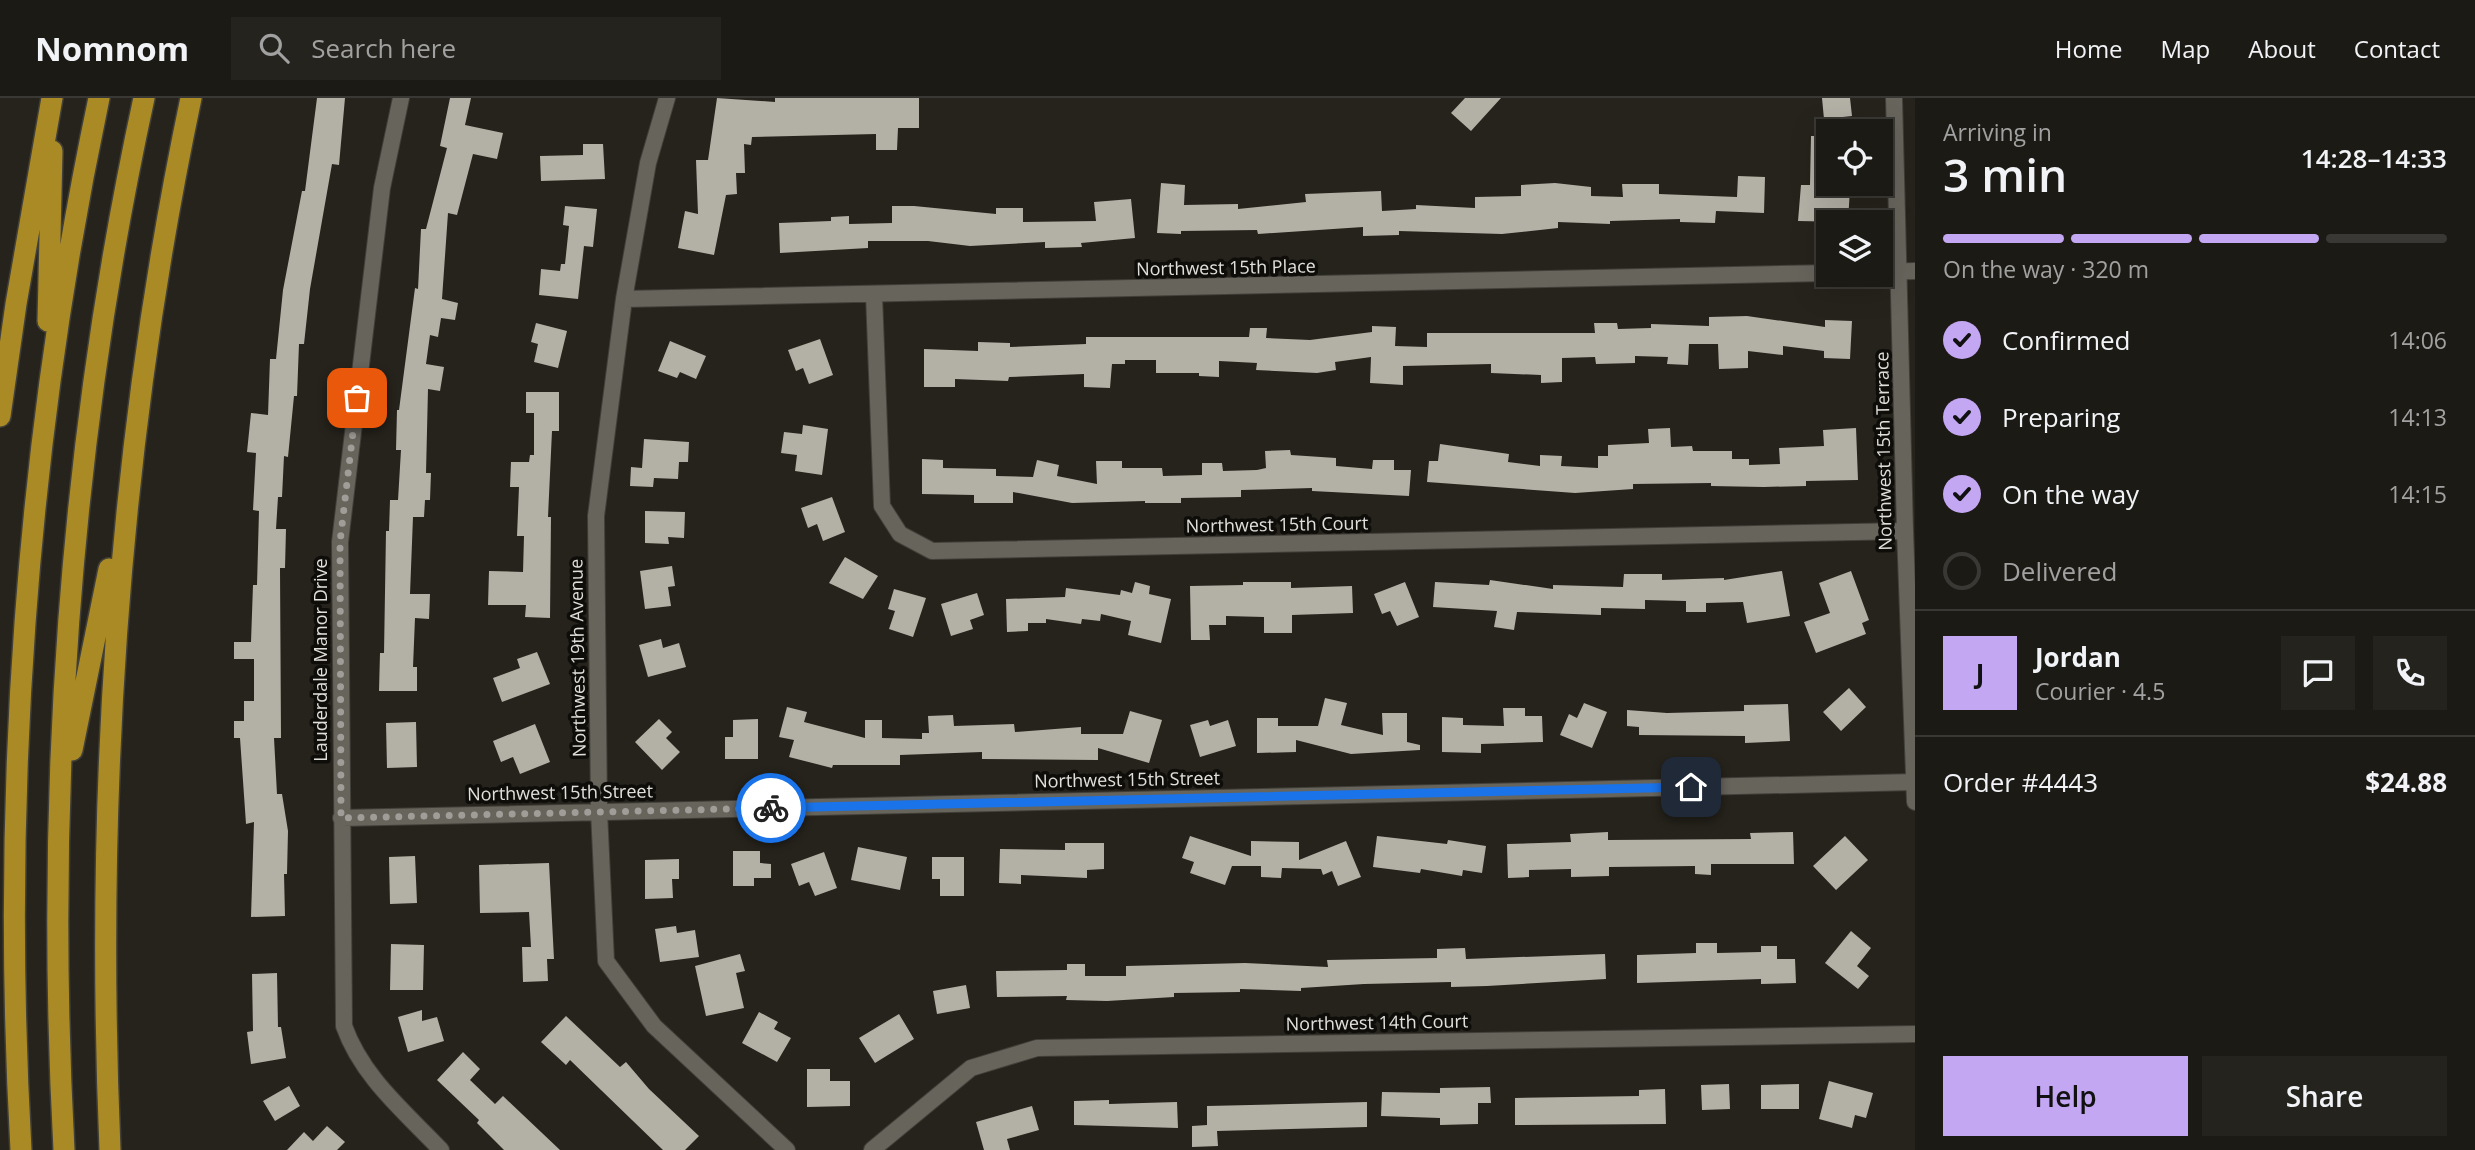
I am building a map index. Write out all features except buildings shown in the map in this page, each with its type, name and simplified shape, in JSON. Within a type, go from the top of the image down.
[{"type":"highway","points":[[46,415],[52,98]]},
{"type":"highway","points":[[0,415],[22,267],[52,98]]},
{"type":"highway","points":[[21,1150],[13,909],[17,769],[31,554],[46,415],[78,205],[99,98]]},
{"type":"highway","points":[[64,1150],[59,993],[59,813],[71,601],[88,435],[111,269],[144,98]]},
{"type":"highway","points":[[110,1150],[105,958],[106,815],[112,675],[131,464],[161,258],[191,98]]},
{"type":"highway","points":[[59,813],[131,464]]},
{"type":"street","name":"Lauderdale Manor Drive","points":[[401,98],[382,188],[340,542],[344,1026],[353,1051],[378,1085],[441,1150]]},
{"type":"street","name":"Northwest 19th Avenue","points":[[667,98],[648,163],[624,299],[596,516],[599,811],[606,961],[654,1026],[787,1150]]},
{"type":"street","name":"Northwest 15th Terrace","points":[[1894,98],[1908,271],[1905,531],[1915,802]]},
{"type":"street","name":"Northwest 15th Place","points":[[624,299],[1816,273]]},
{"type":"street","name":"Northwest 15th Court","points":[[874,295],[882,506],[900,534],[932,551],[1905,531]]},
{"type":"street","name":"Northwest 15th Street","points":[[341,818],[1915,782]]},
{"type":"street","name":"Northwest 14th Court","points":[[872,1150],[971,1068],[1037,1048],[1915,1034]]},
{"type":"way so far","points":[[357,398],[340,542],[341,818],[771,808]]},
{"type":"route","points":[[771,808],[1691,787]]}]
